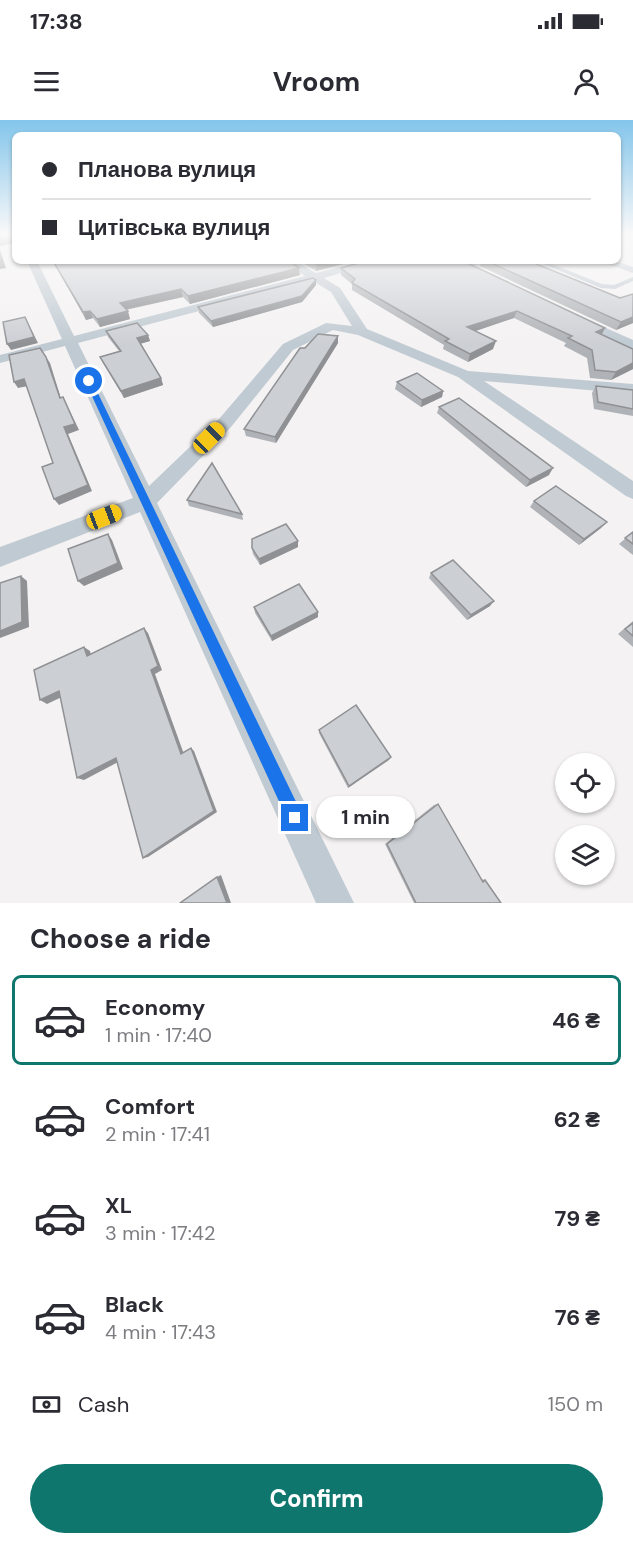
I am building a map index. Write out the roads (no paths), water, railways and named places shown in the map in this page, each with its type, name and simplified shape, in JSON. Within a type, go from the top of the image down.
[{"type":"street","points":[[40,271],[70,340],[335,903]]},
{"type":"street","points":[[304,271],[336,290],[362,332]]},
{"type":"street","points":[[0,359],[339,271]]},
{"type":"street","points":[[477,271],[488,276]]},
{"type":"street","points":[[571,315],[633,345]]},
{"type":"street","points":[[0,557],[146,501],[225,423],[288,347],[331,326],[362,332],[463,374],[633,491]]},
{"type":"street","points":[[463,374],[633,389]]},
{"type":"lane","points":[[563,271],[601,286],[615,287],[633,279]]}]
